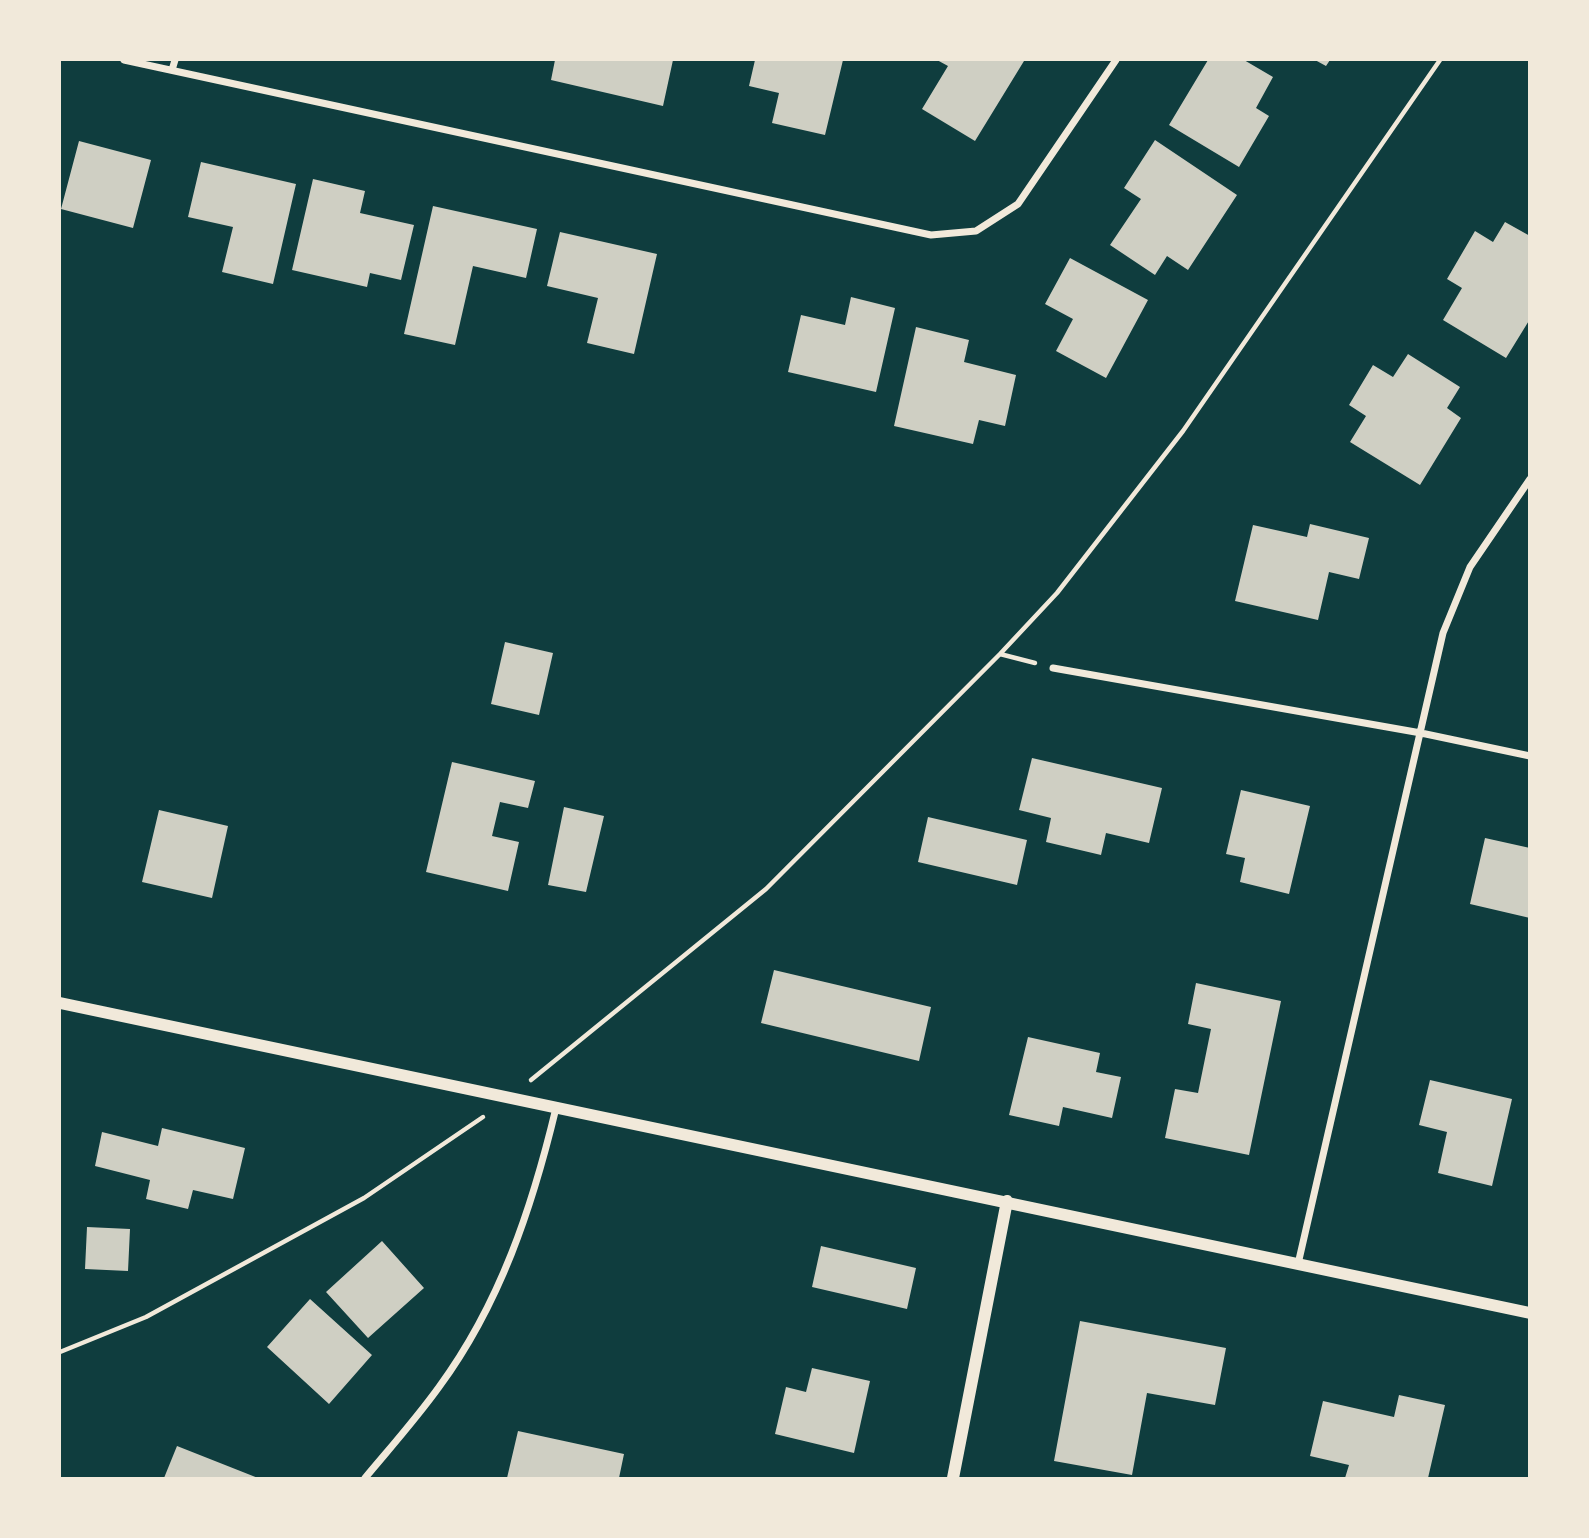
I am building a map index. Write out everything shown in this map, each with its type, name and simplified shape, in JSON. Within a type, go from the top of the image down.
[{"type":"street","points":[[124,60],[931,235],[976,231],[1018,204],[1116,60]]},
{"type":"street","points":[[172,70],[175,60]]},
{"type":"street","points":[[1298,1264],[1443,633],[1470,567],[1530,479]]},
{"type":"street","points":[[1053,668],[1421,733],[1530,756]]},
{"type":"street","points":[[60,1003],[1530,1313]]},
{"type":"street","points":[[365,1479],[440,1387],[481,1322],[526,1219],[556,1108]]},
{"type":"street","points":[[953,1479],[1007,1201]]},
{"type":"path","points":[[527,1083],[766,889],[1000,654],[1057,593],[1183,431],[1440,60]]},
{"type":"path","points":[[1000,654],[1053,668]]},
{"type":"path","points":[[60,1352],[146,1317],[364,1198],[487,1115]]},
{"type":"building","points":[[555,60],[673,60],[663,106],[551,80]]},
{"type":"building","points":[[755,60],[843,60],[825,135],[772,123],[779,93],[749,86]]},
{"type":"building","points":[[937,60],[1024,61],[975,141],[922,109],[948,66]]},
{"type":"building","points":[[1208,60],[1244,60],[1273,77],[1256,108],[1269,116],[1239,167],[1169,125]]},
{"type":"building","points":[[1315,60],[1330,60],[1326,66]]},
{"type":"building","points":[[1155,140],[1237,195],[1188,270],[1167,256],[1155,275],[1110,245],[1141,199],[1124,188]]},
{"type":"building","points":[[79,141],[151,160],[133,228],[61,209]]},
{"type":"building","points":[[201,162],[296,184],[273,284],[222,272],[233,227],[188,217]]},
{"type":"building","points":[[313,179],[365,191],[360,213],[414,225],[401,280],[370,273],[367,287],[292,270]]},
{"type":"building","points":[[433,206],[537,229],[526,278],[473,266],[455,345],[404,334]]},
{"type":"building","points":[[1505,222],[1530,236],[1530,319],[1506,358],[1443,320],[1462,288],[1447,279],[1475,231],[1493,242]]},
{"type":"building","points":[[560,232],[657,254],[634,354],[587,343],[598,298],[547,286]]},
{"type":"building","points":[[1070,258],[1148,300],[1106,378],[1056,351],[1073,319],[1045,304]]},
{"type":"building","points":[[851,297],[895,308],[876,392],[788,372],[801,315],[845,325]]},
{"type":"building","points":[[916,327],[969,340],[964,362],[1016,375],[1005,426],[979,420],[973,444],[894,426]]},
{"type":"building","points":[[1408,354],[1460,387],[1447,408],[1461,418],[1420,485],[1350,442],[1366,416],[1349,405],[1373,365],[1393,377]]},
{"type":"building","points":[[1310,524],[1369,538],[1359,579],[1329,572],[1318,620],[1235,601],[1253,525],[1307,537]]},
{"type":"building","points":[[505,642],[553,653],[539,715],[491,704]]},
{"type":"building","points":[[1032,758],[1162,788],[1149,843],[1106,833],[1101,855],[1046,842],[1051,818],[1019,810]]},
{"type":"building","points":[[452,762],[535,781],[528,808],[500,802],[492,836],[519,842],[508,891],[426,872]]},
{"type":"building","points":[[1241,790],[1310,806],[1289,894],[1240,882],[1245,858],[1226,854]]},
{"type":"building","points":[[564,807],[604,816],[586,892],[548,885]]},
{"type":"building","points":[[159,810],[228,826],[212,898],[142,882]]},
{"type":"building","points":[[928,817],[1027,840],[1017,885],[918,862]]},
{"type":"building","points":[[1485,838],[1530,848],[1530,918],[1470,904]]},
{"type":"building","points":[[774,970],[931,1007],[919,1061],[761,1023]]},
{"type":"building","points":[[1196,983],[1281,1001],[1249,1155],[1165,1138],[1175,1089],[1198,1093],[1211,1029],[1188,1024]]},
{"type":"building","points":[[1028,1037],[1100,1053],[1096,1072],[1121,1077],[1112,1118],[1063,1107],[1059,1126],[1009,1115]]},
{"type":"building","points":[[1430,1080],[1512,1099],[1492,1186],[1438,1173],[1447,1132],[1419,1125]]},
{"type":"building","points":[[162,1128],[245,1148],[233,1199],[193,1190],[188,1209],[146,1199],[150,1180],[95,1166],[102,1132],[158,1146]]},
{"type":"building","points":[[87,1227],[130,1229],[128,1271],[85,1269]]},
{"type":"building","points":[[382,1241],[424,1288],[368,1338],[326,1292]]},
{"type":"building","points":[[821,1246],[916,1268],[907,1309],[812,1287]]},
{"type":"building","points":[[310,1299],[372,1355],[329,1404],[267,1347]]},
{"type":"building","points":[[1080,1321],[1226,1348],[1215,1405],[1147,1393],[1132,1475],[1054,1461]]},
{"type":"building","points":[[812,1368],[870,1381],[854,1453],[775,1434],[786,1387],[806,1392]]},
{"type":"building","points":[[1399,1395],[1445,1405],[1428,1478],[1345,1478],[1349,1465],[1310,1456],[1323,1401],[1394,1417]]},
{"type":"building","points":[[518,1431],[624,1454],[619,1478],[507,1478]]},
{"type":"building","points":[[177,1446],[258,1478],[164,1478]]}]
